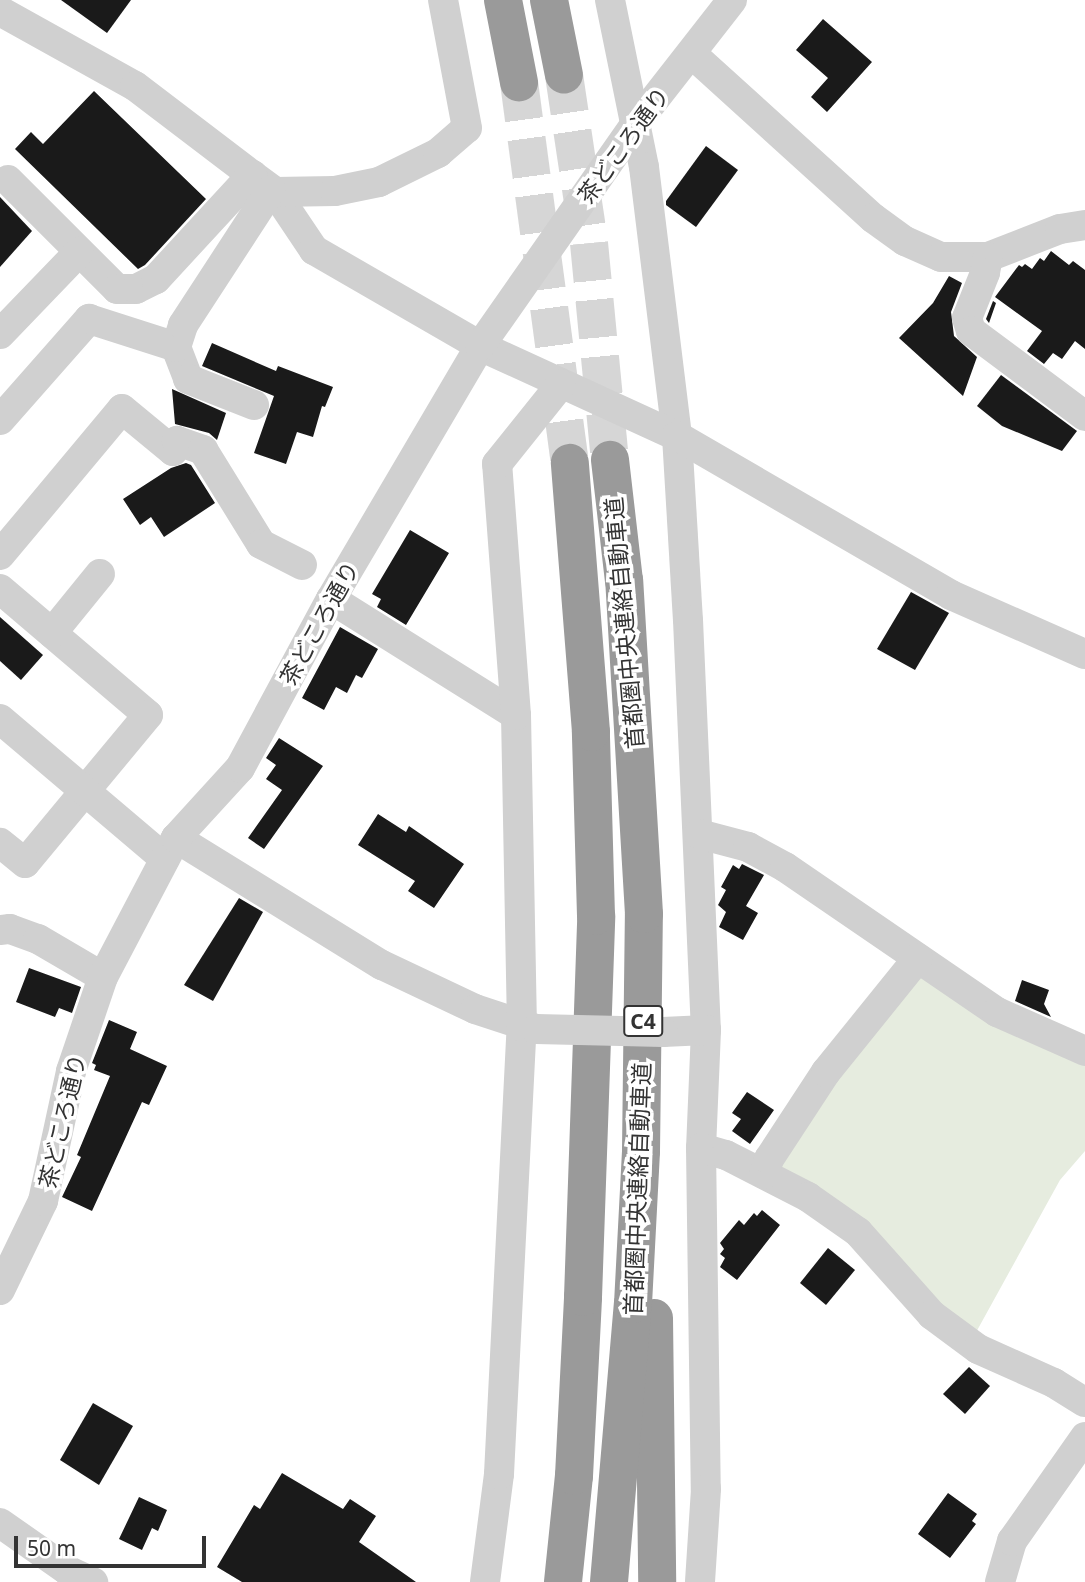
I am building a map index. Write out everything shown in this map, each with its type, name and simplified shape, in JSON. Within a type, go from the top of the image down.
[{"type":"highway","points":[[503,0],[519,82]]},
{"type":"highway","points":[[549,0],[564,75]]},
{"type":"highway","name":"首都圏中央連絡自動車道","points":[[609,1582],[637,1234],[641,1151],[644,914],[625,595],[610,460]]},
{"type":"highway","name":"首都圏中央連絡自動車道","points":[[563,1582],[574,1476],[583,1297],[596,916],[591,732],[570,463]]},
{"type":"highway","points":[[644,914],[657,1463],[657,1582]]},
{"type":"street","points":[[8,180],[117,289],[136,289],[156,279],[266,186],[334,191],[379,182],[438,153],[467,128],[443,0]]},
{"type":"street","points":[[610,0],[636,123],[677,436],[699,834],[698,868],[706,1030],[701,1148],[706,1489],[700,1582]]},
{"type":"street","name":"茶どころ通り","points":[[0,1290],[43,1201],[71,1071],[103,977],[170,848],[240,768],[331,599],[480,346],[636,123],[732,0]]},
{"type":"street","points":[[0,10],[135,86],[266,186],[314,250],[480,346],[677,436],[951,595],[1085,654]]},
{"type":"street","points":[[691,54],[873,218],[905,241],[941,257],[988,257],[1060,229],[1085,225]]},
{"type":"street","points":[[254,405],[188,379],[176,347],[183,325],[266,186]]},
{"type":"street","points":[[0,334],[79,253]]},
{"type":"street","points":[[988,257],[985,273],[967,318],[971,331],[1085,416]]},
{"type":"street","points":[[0,420],[89,318],[176,347]]},
{"type":"street","points":[[485,1582],[499,1474],[529,1028],[516,715],[497,464],[561,384]]},
{"type":"street","points":[[0,555],[125,405],[173,451],[177,441],[203,450],[248,504],[261,544],[302,565]]},
{"type":"street","points":[[52,633],[100,574]]},
{"type":"street","points":[[0,589],[148,715],[24,863],[0,843]]},
{"type":"street","points":[[331,599],[516,715]]},
{"type":"street","points":[[0,719],[85,790],[170,848],[382,965],[475,1009],[529,1028],[663,1032],[706,1030]]},
{"type":"street","points":[[699,834],[748,847],[785,867],[1015,1022],[1085,1051]]},
{"type":"street","points":[[0,930],[10,929],[38,939],[103,977]]},
{"type":"street","points":[[764,1174],[769,1159],[826,1072],[918,958]]},
{"type":"street","points":[[701,1148],[726,1155],[808,1197],[858,1232],[932,1315],[978,1349],[1054,1383],[1085,1402]]},
{"type":"street","points":[[1000,1582],[1012,1541],[1085,1437]]},
{"type":"street","points":[[0,1523],[67,1570],[93,1582]]},
{"type":"shaded area","points":[[914,974],[1085,1058],[1085,1151],[1060,1180],[974,1336],[775,1165]]},
{"type":"building","points":[[61,0],[131,0],[107,33]]},
{"type":"building","points":[[823,19],[872,62],[827,112],[811,97],[828,78],[796,50]]},
{"type":"building","points":[[94,91],[206,199],[145,265],[138,269],[15,149],[31,132],[43,144]]},
{"type":"building","points":[[706,146],[738,170],[696,227],[666,205],[666,201]]},
{"type":"building","points":[[0,197],[32,231],[0,267]]},
{"type":"building","points":[[1051,251],[1069,265],[1073,261],[1085,270],[1085,349],[1075,341],[1062,359],[1053,353],[1044,364],[1027,351],[1042,331],[995,297],[1019,265],[1022,267],[1025,264],[1032,269],[1040,258],[1044,261]]},
{"type":"building","points":[[949,276],[962,283],[951,312],[954,336],[977,357],[963,396],[899,338],[933,303]]},
{"type":"building","points":[[993,301],[996,303],[989,323],[986,319]]},
{"type":"building","points":[[212,343],[276,371],[278,366],[333,387],[325,407],[322,406],[313,437],[297,432],[286,464],[254,453],[274,396],[202,366]]},
{"type":"building","points":[[1001,375],[1077,431],[1062,451],[1002,426],[977,406]]},
{"type":"building","points":[[172,389],[226,413],[217,440],[209,433],[175,424]]},
{"type":"building","points":[[186,463],[191,465],[215,503],[164,537],[151,517],[140,525],[123,499],[171,468]]},
{"type":"building","points":[[410,530],[449,553],[406,625],[377,607],[381,599],[372,594]]},
{"type":"building","points":[[911,592],[949,613],[915,670],[877,649]]},
{"type":"building","points":[[0,617],[43,655],[21,680],[0,661]]},
{"type":"building","points":[[340,627],[378,649],[362,678],[356,675],[347,693],[336,687],[324,710],[302,698]]},
{"type":"building","points":[[279,738],[323,766],[264,849],[248,838],[282,790],[266,779],[276,765],[266,758]]},
{"type":"building","points":[[378,814],[406,832],[409,826],[464,864],[434,908],[408,891],[415,881],[358,845]]},
{"type":"building","points":[[742,864],[764,875],[746,906],[758,913],[743,940],[719,927],[726,912],[718,905],[726,890],[721,887],[733,865],[739,869]]},
{"type":"building","points":[[239,898],[263,912],[213,1001],[184,985]]},
{"type":"building","points":[[29,968],[81,987],[72,1013],[59,1008],[55,1017],[16,1002]]},
{"type":"building","points":[[1022,980],[1049,990],[1044,1004],[1051,1017],[1015,1001]]},
{"type":"building","points":[[109,1020],[137,1032],[130,1049],[167,1066],[149,1105],[142,1102],[92,1211],[62,1197],[81,1157],[77,1155],[110,1076],[94,1070],[96,1065],[92,1063]]},
{"type":"building","points":[[747,1092],[774,1110],[750,1144],[732,1131],[741,1119],[732,1113]]},
{"type":"building","points":[[762,1210],[780,1225],[737,1280],[720,1267],[725,1258],[720,1254],[724,1249],[720,1243],[739,1220],[744,1225],[754,1213],[757,1216]]},
{"type":"building","points":[[828,1248],[855,1270],[826,1305],[800,1283]]},
{"type":"building","points":[[969,1367],[990,1386],[965,1414],[943,1394]]},
{"type":"building","points":[[93,1403],[133,1426],[99,1485],[60,1460]]},
{"type":"building","points":[[282,1473],[343,1509],[350,1499],[376,1516],[359,1542],[416,1582],[242,1582],[217,1567],[254,1505],[260,1509]]},
{"type":"building","points":[[948,1493],[977,1514],[972,1521],[976,1524],[950,1558],[918,1534]]},
{"type":"building","points":[[139,1497],[167,1510],[158,1531],[152,1528],[142,1550],[119,1539]]},
{"type":"tunnel","points":[[564,75],[589,243],[610,460]]},
{"type":"tunnel","points":[[519,82],[570,463]]}]
